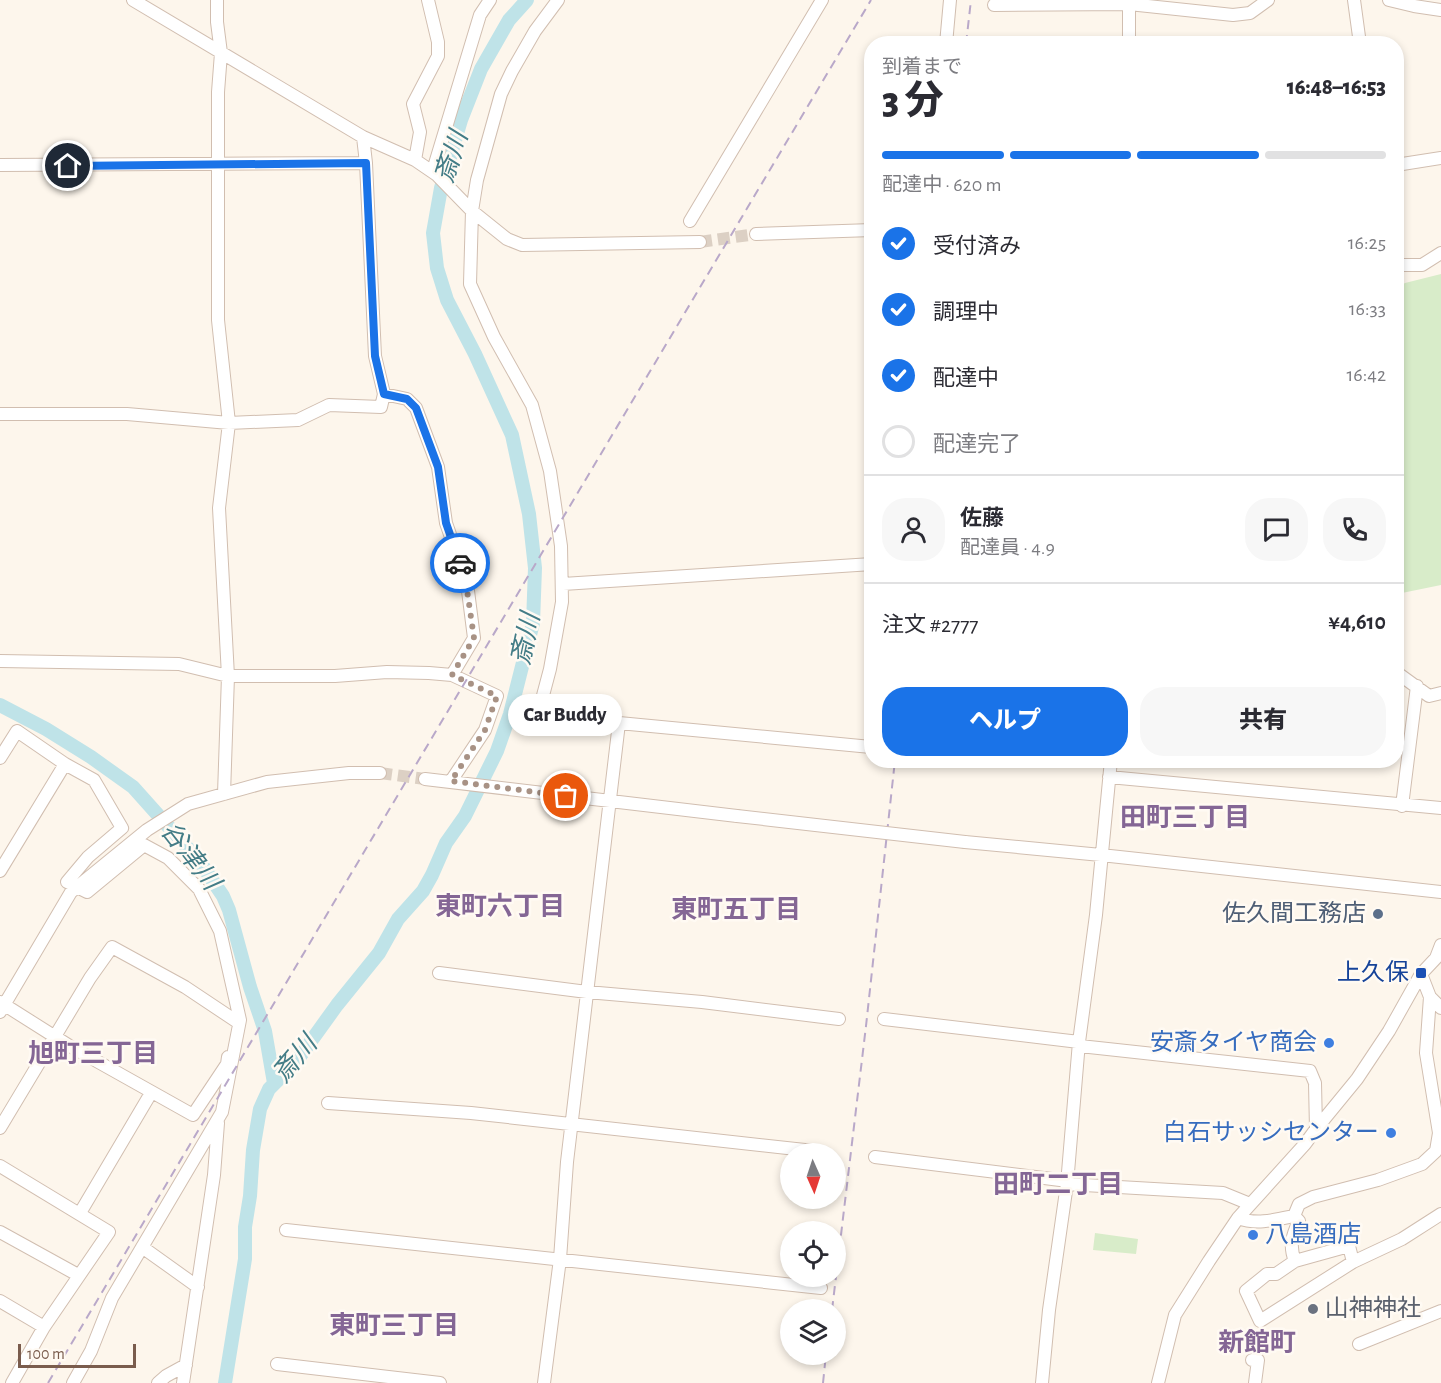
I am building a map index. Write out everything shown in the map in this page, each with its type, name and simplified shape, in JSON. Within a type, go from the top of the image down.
[{"type":"street","points":[[133,0],[363,137],[415,159],[437,175],[471,209],[507,239],[522,245],[700,242]]},
{"type":"street","points":[[217,0],[221,53],[218,92],[218,320],[229,423],[219,508],[228,676],[224,794]]},
{"type":"street","points":[[415,159],[420,132],[412,104],[433,68],[439,50],[428,0]]},
{"type":"street","points":[[437,175],[434,167],[480,15],[490,0]]},
{"type":"street","points":[[558,0],[535,31],[501,94],[471,209],[470,284],[494,337],[532,405],[550,471],[561,546],[562,602],[550,669],[541,703],[619,723],[864,746]]},
{"type":"street","points":[[690,221],[822,0]]},
{"type":"street","points":[[947,36],[950,0]]},
{"type":"street","points":[[994,5],[1129,2],[1233,15],[1250,13],[1268,0]]},
{"type":"street","points":[[1354,0],[1359,36]]},
{"type":"street","points":[[1389,0],[1441,10]]},
{"type":"street","points":[[1129,2],[1129,36]]},
{"type":"street","points":[[0,414],[126,414],[229,423],[298,420],[329,405],[381,407],[384,394],[375,356],[363,137]]},
{"type":"street","points":[[1404,164],[1441,158]]},
{"type":"street","points":[[0,165],[366,163]]},
{"type":"street","points":[[756,234],[864,231]]},
{"type":"street","points":[[1404,265],[1422,265],[1441,253]]},
{"type":"street","points":[[384,394],[407,399],[416,408],[438,467],[446,523],[466,583],[474,638],[452,675]]},
{"type":"street","points":[[563,584],[864,565]]},
{"type":"street","points":[[0,661],[180,664],[228,676],[335,676],[387,672],[452,675],[497,696],[485,730],[453,782]]},
{"type":"street","points":[[1404,677],[1429,696],[1441,693]]},
{"type":"street","points":[[1402,806],[1417,686]]},
{"type":"street","points":[[544,1383],[560,1259],[562,1210],[619,723]]},
{"type":"street","points":[[0,758],[17,731],[65,764],[94,780],[122,828],[88,857],[67,882],[87,892],[144,845],[168,858],[199,889],[220,932],[238,1020],[222,1112],[112,1298],[91,1351],[73,1383]]},
{"type":"street","points":[[0,871],[65,764]]},
{"type":"street","points":[[1042,1383],[1049,1310],[1068,1183],[1079,1044],[1096,915],[1110,768]]},
{"type":"street","points":[[238,1020],[227,1064],[193,1115],[2,1006],[71,892],[147,830],[188,804],[267,782],[350,772],[380,773]]},
{"type":"street","points":[[1109,777],[1441,808]]},
{"type":"street","points":[[425,778],[965,843],[1101,855],[1441,892]]},
{"type":"street","points":[[1158,1383],[1175,1315],[1238,1218],[1305,1144],[1357,1079],[1389,1031],[1421,974],[1439,957],[1441,945]]},
{"type":"street","points":[[0,1128],[90,978],[112,947],[185,987],[238,1020]]},
{"type":"street","points":[[439,973],[587,992],[702,1002],[839,1019]]},
{"type":"street","points":[[1421,974],[1430,997],[1441,1008]]},
{"type":"street","points":[[1294,1216],[1299,1204],[1313,1197],[1407,1170],[1422,1164],[1436,1151],[1439,1133],[1426,1053],[1430,997]]},
{"type":"street","points":[[884,1019],[1310,1071],[1315,1083],[1316,1129]]},
{"type":"street","points":[[80,1213],[151,1093]]},
{"type":"street","points":[[328,1103],[471,1113],[780,1147]]},
{"type":"street","points":[[183,1383],[214,1175],[218,1119]]},
{"type":"street","points":[[875,1157],[1068,1183],[1223,1192],[1250,1204]]},
{"type":"street","points":[[0,1166],[109,1232],[78,1275],[12,1383]]},
{"type":"street","points":[[1353,1262],[1349,1246],[1295,1261],[1276,1275],[1267,1274],[1246,1291],[1260,1321],[1353,1262],[1402,1239],[1441,1214]]},
{"type":"street","points":[[1238,1218],[1248,1222],[1265,1222],[1294,1216]]},
{"type":"street","points":[[1294,1216],[1299,1221],[1292,1236],[1290,1250],[1295,1261]]},
{"type":"street","points":[[286,1230],[821,1288]]},
{"type":"street","points":[[0,1232],[78,1275]]},
{"type":"street","points":[[142,1246],[198,1287]]},
{"type":"street","points":[[0,1301],[45,1327]]},
{"type":"street","points":[[1359,1344],[1441,1311]]},
{"type":"street","points":[[1252,1360],[1257,1359],[1255,1383]]},
{"type":"street","points":[[277,1364],[440,1383]]},
{"type":"street","points":[[158,1383],[186,1365]]},
{"type":"green space","points":[[1441,274],[1441,585],[1404,593],[1404,284]]},
{"type":"green space","points":[[1095,1233],[1138,1239],[1136,1254],[1093,1250]]},
{"type":"waterway","name":"斎川","points":[[225,1383],[245,1259],[245,1227],[260,1109],[269,1089],[296,1062],[337,1005],[379,953],[398,919],[423,891],[432,875],[446,843],[465,816],[497,751],[510,714],[533,623],[535,568],[529,514],[512,435],[475,354],[447,300],[437,268],[433,233],[441,188],[461,120],[481,69],[509,20],[527,0]]},
{"type":"waterway","name":"谷津川","points":[[0,705],[46,729],[133,787],[200,862],[223,896],[229,910],[250,987],[265,1031],[274,1083]]},
{"type":"tunnel","points":[[700,242],[756,234]]},
{"type":"tunnel","points":[[380,773],[425,779]]},
{"type":"railway","points":[[48,1383],[871,0]]},
{"type":"railway","points":[[967,36],[971,0]]},
{"type":"railway","points":[[833,1299],[894,768]]},
{"type":"railway","points":[[823,1383],[825,1365]]},
{"type":"way so far","points":[[460,563],[466,583],[474,638],[452,675],[497,696],[485,730],[451,781],[566,796]]},
{"type":"place","name":"Car Buddy","points":[[566,796]]},
{"type":"place","name":"佐久間工務店","points":[[1378,914]]},
{"type":"place","name":"上久保","points":[[1421,973]]},
{"type":"place","name":"安斎タイヤ商会","points":[[1329,1043]]},
{"type":"place","name":"白石サッシセンター","points":[[1391,1133]]},
{"type":"place","name":"八島酒店","points":[[1253,1235]]},
{"type":"place","name":"山神神社","points":[[1313,1309]]},
{"type":"district","name":"田町三丁目","points":[[1185,818]]},
{"type":"district","name":"東町六丁目","points":[[500,907]]},
{"type":"district","name":"東町五丁目","points":[[736,910]]},
{"type":"district","name":"旭町三丁目","points":[[93,1054]]},
{"type":"district","name":"田町二丁目","points":[[1058,1185]]},
{"type":"district","name":"東町三丁目","points":[[394,1326]]},
{"type":"district","name":"新館町","points":[[1257,1343]]},
{"type":"route","points":[[68,166],[366,163],[375,356],[384,394],[407,399],[416,408],[438,467],[446,523],[460,563]]}]
